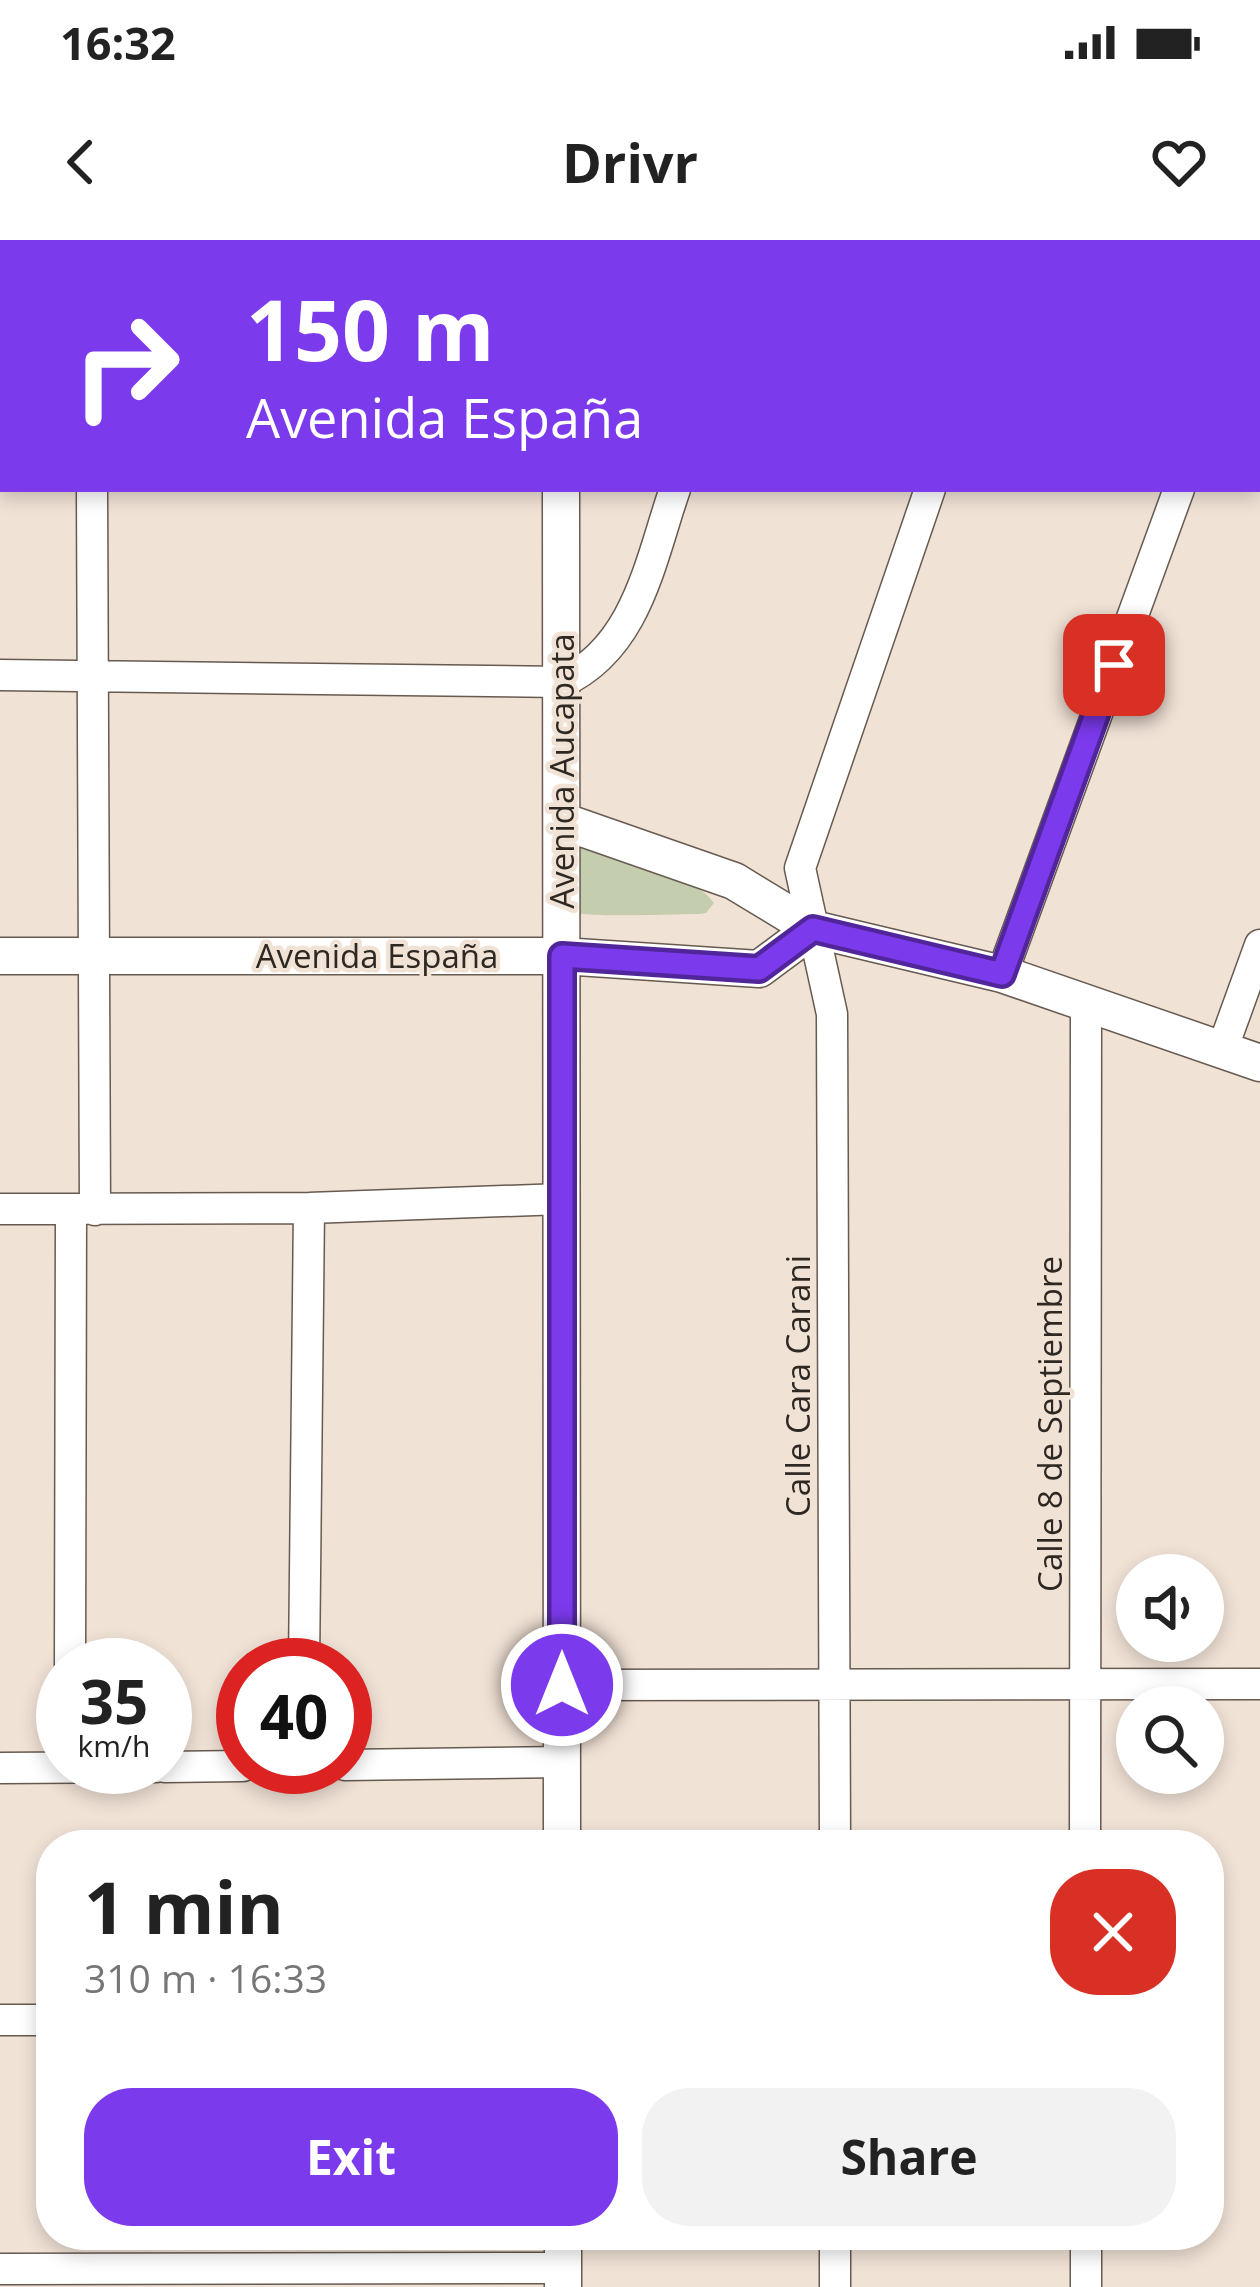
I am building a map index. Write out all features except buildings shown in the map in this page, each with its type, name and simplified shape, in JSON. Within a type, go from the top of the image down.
[{"type":"street","points":[[71,1638],[83,1210],[96,956],[92,492]]},
{"type":"street","name":"Avenida Aucapata","points":[[561,492],[562,1830]]},
{"type":"street","points":[[0,675],[562,682],[583,673],[609,651],[628,623],[674,492]]},
{"type":"street","name":"Calle Cara Carani","points":[[836,1830],[832,1013],[800,868],[929,492]]},
{"type":"street","points":[[1002,974],[1178,492]]},
{"type":"street","points":[[562,821],[734,881],[813,929],[1002,974],[1260,1064]]},
{"type":"street","name":"Avenida España","points":[[0,956],[562,956],[759,969],[813,929]]},
{"type":"street","points":[[1222,1050],[1260,945]]},
{"type":"street","name":"Calle 8 de Septiembre","points":[[1085,1830],[1086,1004]]},
{"type":"street","points":[[0,1209],[309,1208],[562,1199]]},
{"type":"street","points":[[304,1638],[309,1208]]},
{"type":"street","points":[[562,1685],[1260,1684]]},
{"type":"street","points":[[372,1765],[562,1762]]},
{"type":"street","points":[[0,1768],[36,1767]]},
{"type":"street","points":[[0,2020],[36,2020]]},
{"type":"street","points":[[835,2250],[835,2287]]},
{"type":"street","points":[[1086,2250],[1086,2287]]},
{"type":"street","points":[[0,2269],[76,2278],[306,2278],[562,2263]]},
{"type":"green space","points":[[574,844],[671,874],[714,903],[699,914],[572,912],[551,897],[543,875],[547,858]]},
{"type":"route","points":[[562,1685],[562,956],[759,969],[813,929],[1002,974],[1114,665]]}]
